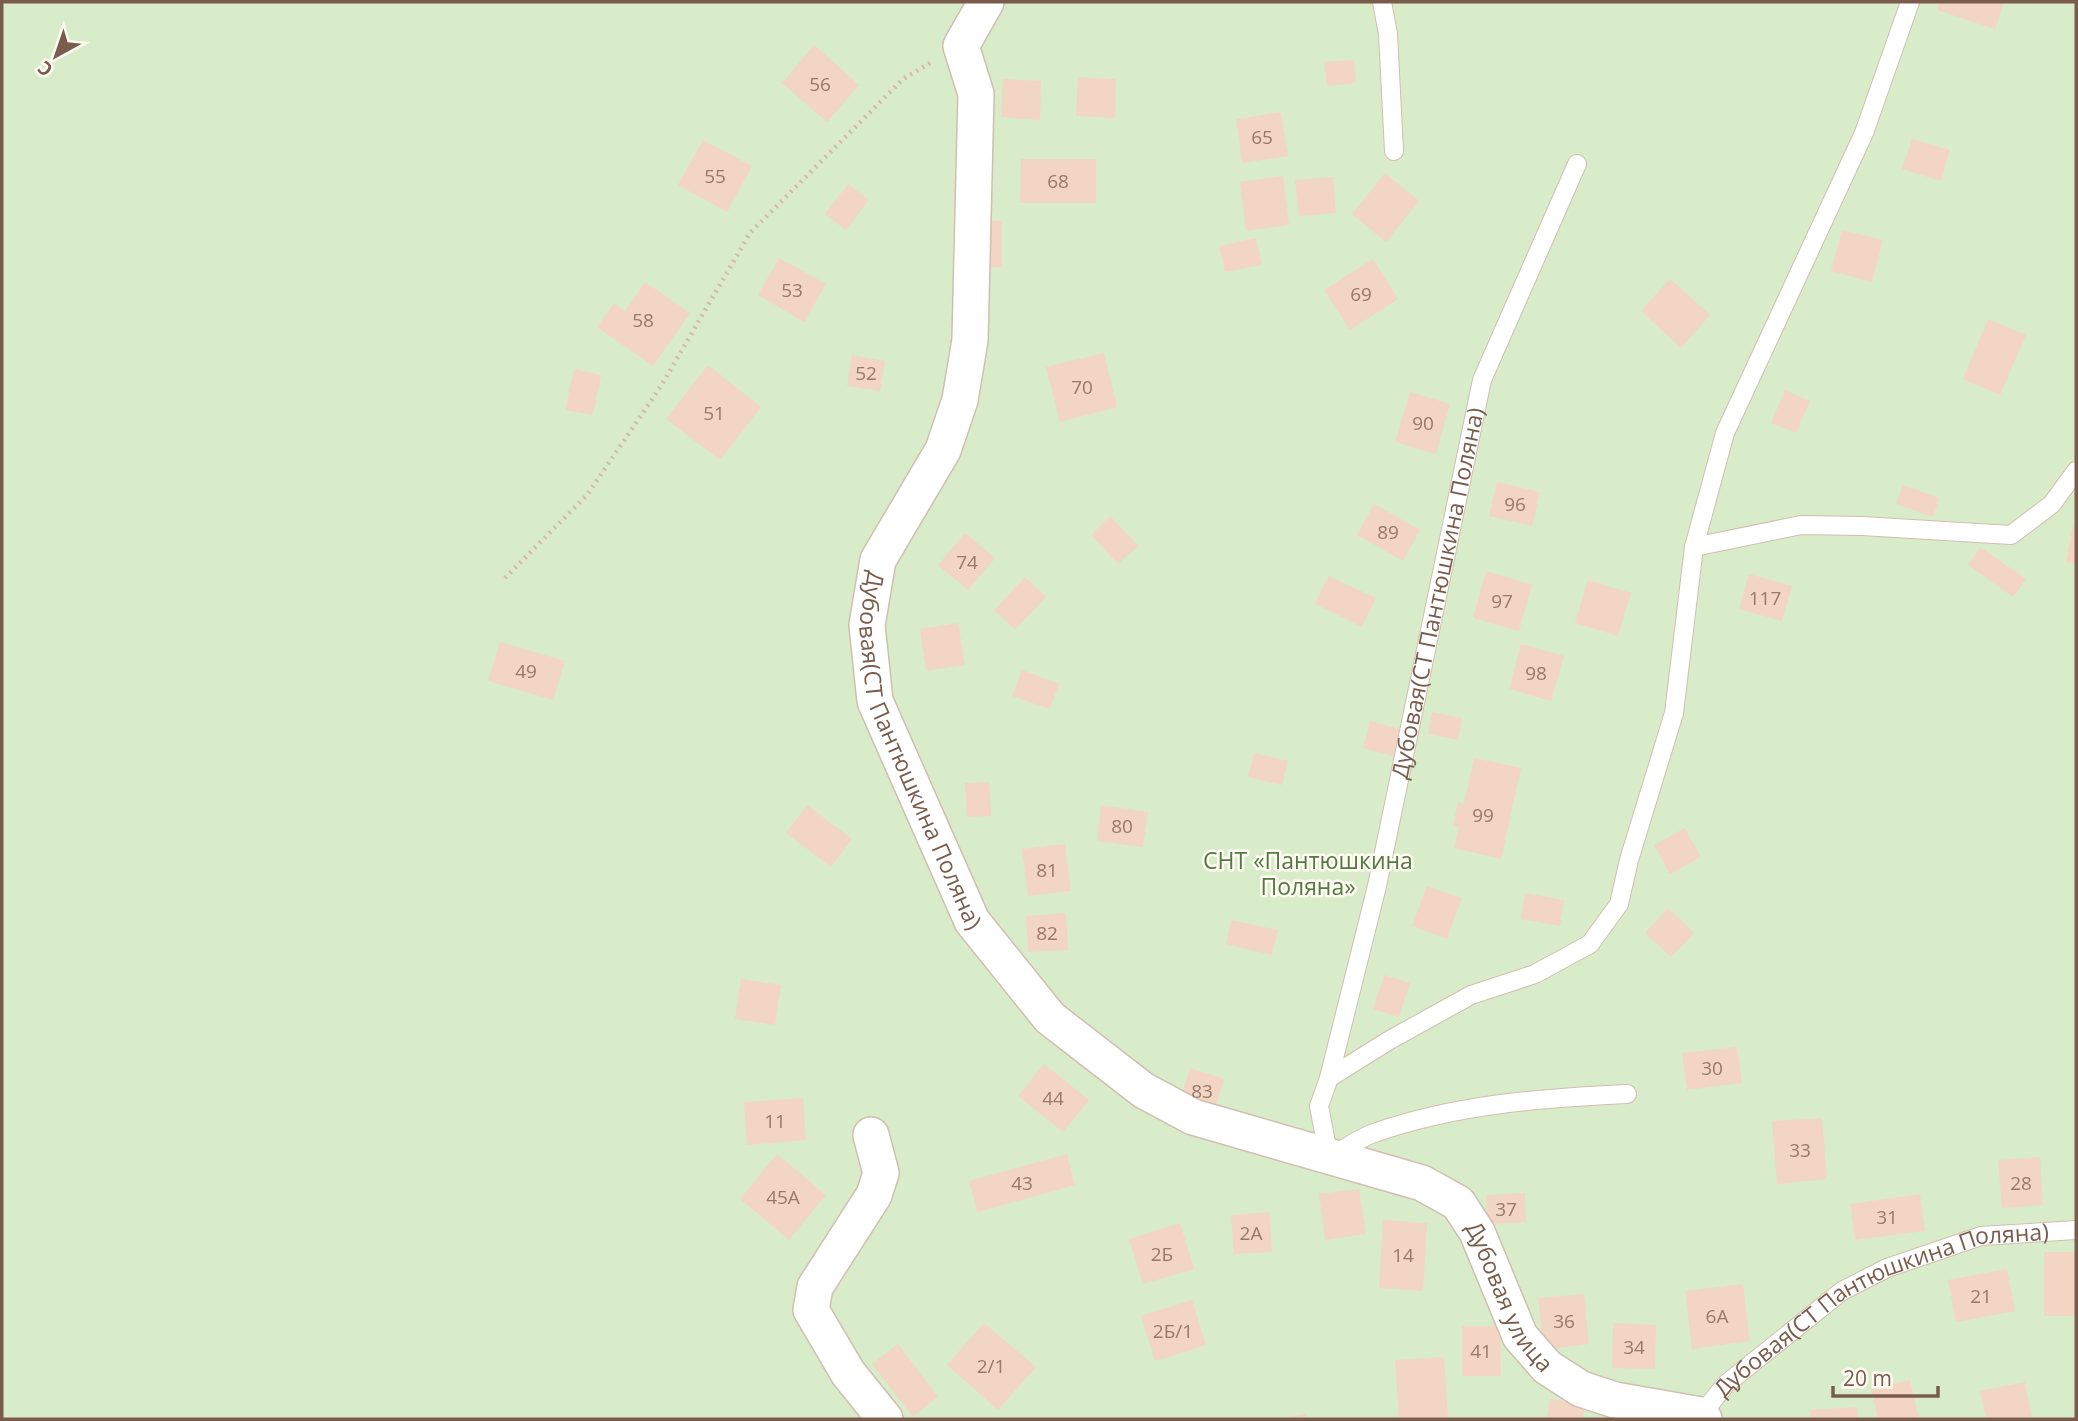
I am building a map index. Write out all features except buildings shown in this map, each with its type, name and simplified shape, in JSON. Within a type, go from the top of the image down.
[{"type":"street","points":[[961,46],[986,2]]},
{"type":"street","name":"Дубовая(СТ Пантюшкина Поляна)","points":[[961,46],[976,94],[970,340],[960,400],[943,450],[877,560],[867,625],[875,701],[972,921],[1050,1018],[1143,1090],[1193,1117],[1329,1158]]},
{"type":"street","points":[[871,1135],[881,1173],[874,1195],[816,1287],[811,1310],[848,1373],[885,1419]]},
{"type":"street","name":"Дубовая улица","points":[[1329,1158],[1422,1183],[1458,1203],[1477,1231],[1520,1336],[1547,1367],[1581,1389],[1615,1400],[1702,1417]]},
{"type":"lane","points":[[1382,2],[1388,34],[1394,151]]},
{"type":"lane","points":[[1329,1078],[1388,1041],[1471,995],[1535,974],[1590,944],[1619,904],[1629,860],[1674,713],[1694,547],[1725,433],[1864,133],[1910,2]]},
{"type":"lane","name":"Дубовая(СТ Пантюшкина Поляна)","points":[[1329,1158],[1319,1107],[1329,1078],[1377,886],[1482,380],[1577,163]]},
{"type":"lane","points":[[1694,547],[1801,525],[2011,535],[2052,504],[2076,471]]},
{"type":"lane","points":[[1329,1158],[1374,1132],[1461,1109],[1559,1097],[1628,1094]]},
{"type":"lane","name":"Дубовая(СТ Пантюшкина Поляна)","points":[[1702,1417],[1726,1384],[1842,1291],[1887,1268],[1981,1236],[2076,1230]]},
{"type":"path","points":[[505,578],[587,495],[661,386],[750,233],[903,79],[961,46]]},
{"type":"green space","name":"СНТ «Пантюшкина Поляна»","points":[[2,2],[2076,2],[2076,1419],[2,1419]]}]
